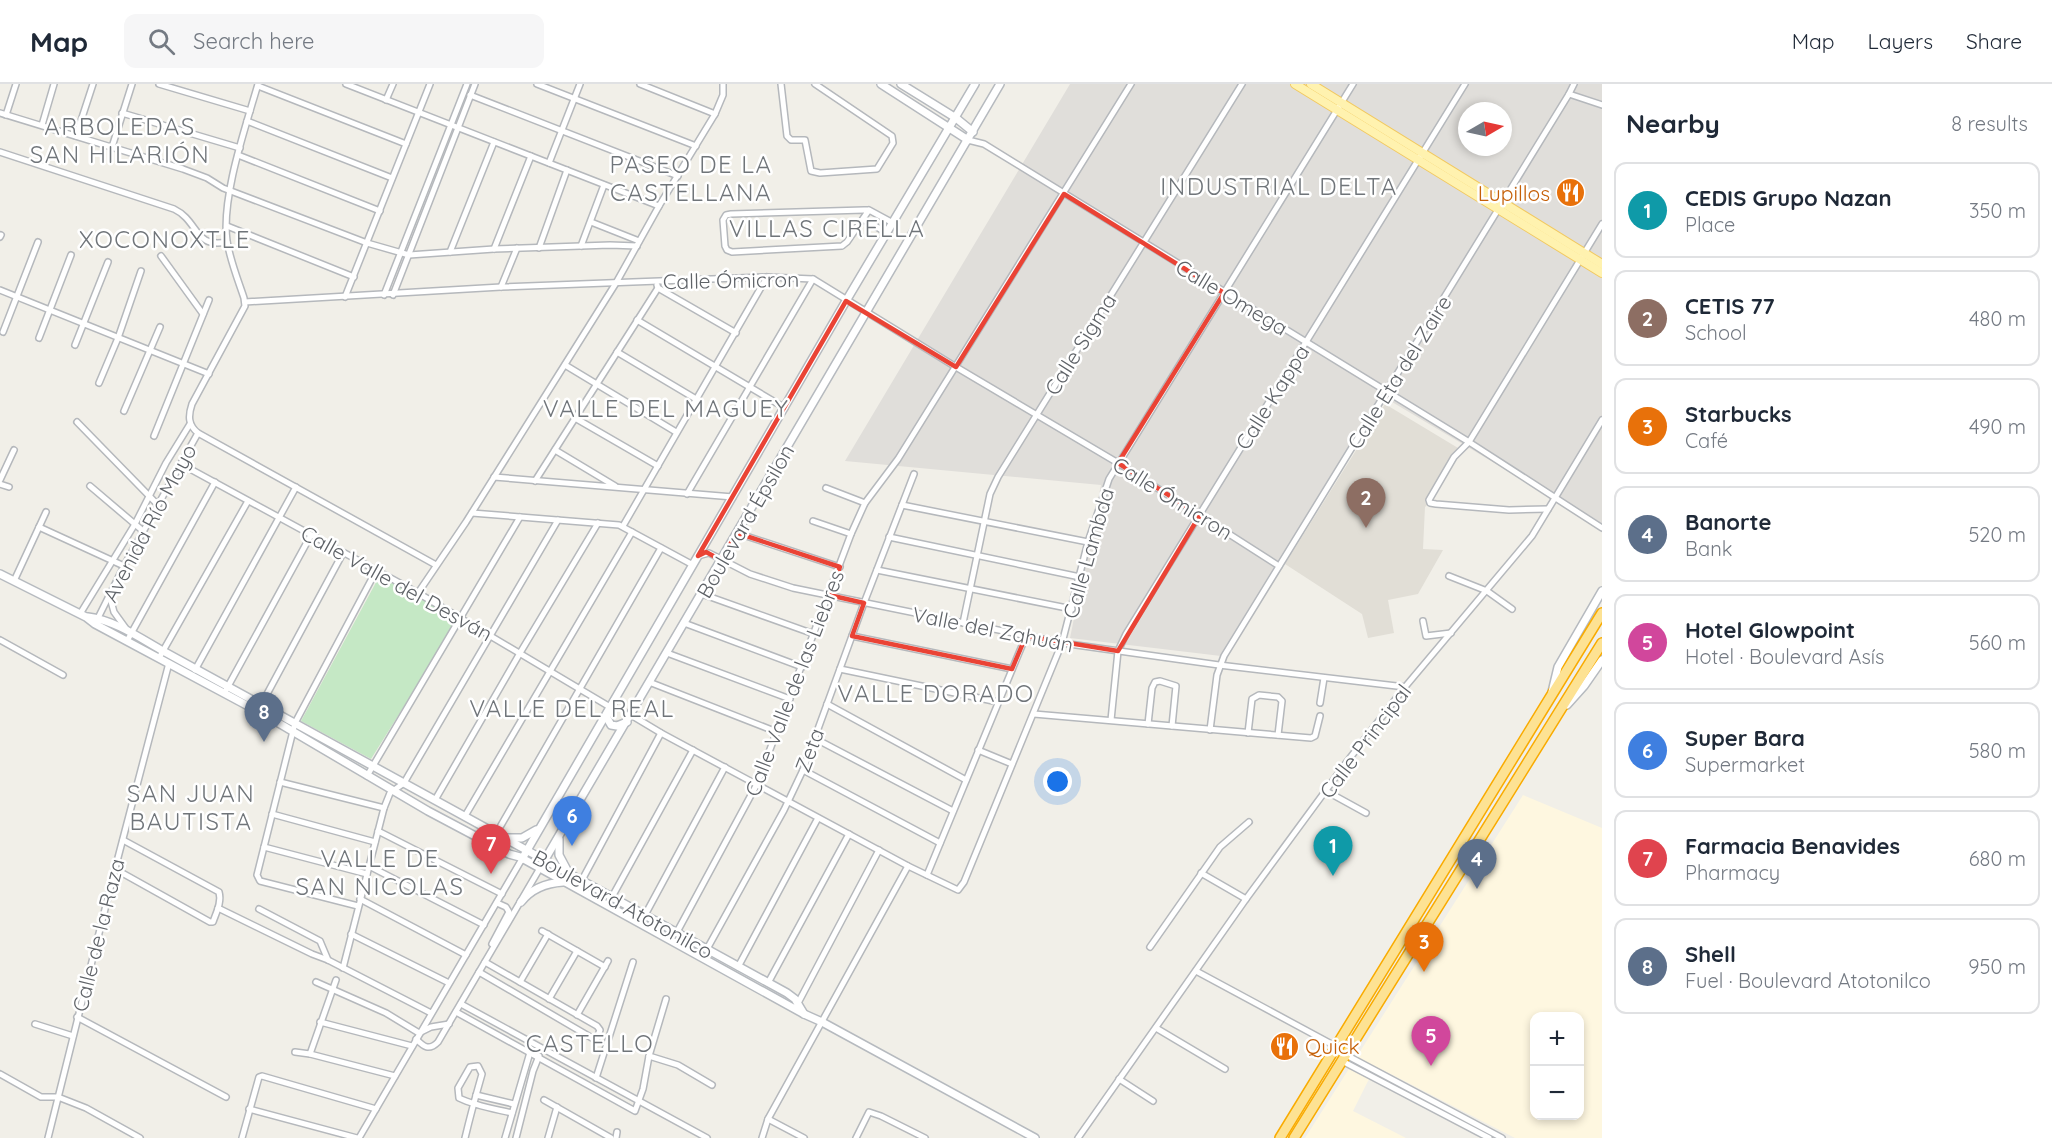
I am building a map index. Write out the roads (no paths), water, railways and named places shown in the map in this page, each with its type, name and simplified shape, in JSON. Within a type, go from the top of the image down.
[{"type":"highway","points":[[1280,1138],[1602,613]]},
{"type":"highway","points":[[1294,1138],[1602,644]]},
{"type":"main road","points":[[1295,84],[1582,256],[1602,273]]},
{"type":"main road","points":[[1311,84],[1420,157]]},
{"type":"main road","points":[[1582,256],[1602,264]]},
{"type":"street","points":[[16,84],[3,114],[183,169],[230,190],[400,254],[638,244]]},
{"type":"street","points":[[42,125],[54,84]]},
{"type":"street","points":[[76,136],[93,84]]},
{"type":"street","points":[[112,147],[132,84]]},
{"type":"street","points":[[159,84],[250,111]]},
{"type":"street","points":[[346,84],[659,206]]},
{"type":"street","points":[[386,100],[393,84]]},
{"type":"street","points":[[345,297],[430,84]]},
{"type":"street","points":[[384,295],[467,84]]},
{"type":"street","points":[[393,295],[475,84]]},
{"type":"street","points":[[537,84],[696,146]]},
{"type":"street","points":[[549,163],[580,84]]},
{"type":"street","points":[[640,84],[715,114]]},
{"type":"street","points":[[418,593],[472,513],[616,283],[659,206],[715,114],[723,95],[723,84]]},
{"type":"street","points":[[781,84],[786,136],[791,140],[805,140],[811,171],[820,173],[877,169],[893,143],[892,136],[815,84]]},
{"type":"street","points":[[881,84],[968,140]]},
{"type":"street","points":[[902,84],[956,118],[973,132]]},
{"type":"street","name":"Boulevard Épsilon","points":[[358,1138],[975,84]]},
{"type":"street","name":"Boulevard Épsilon","points":[[416,1040],[426,1048],[432,1048],[449,1024],[1000,84]]},
{"type":"street","name":"Calle Valle de las Liebres","points":[[677,932],[757,784],[851,534],[865,503],[892,468],[1131,84]]},
{"type":"street","name":"Calle Sigma","points":[[963,623],[993,485],[1242,84]]},
{"type":"street","name":"Calle Lambda","points":[[927,875],[958,890],[964,882],[1062,643],[1088,542],[1105,488],[1353,84]]},
{"type":"street","name":"Calle Kappa","points":[[1111,720],[1119,651],[1133,621],[1465,84]]},
{"type":"street","name":"Calle Eta del Zaire","points":[[1210,730],[1219,665],[1502,207],[1574,84]]},
{"type":"street","points":[[245,302],[227,242],[227,226],[230,190],[258,85],[406,144]]},
{"type":"street","points":[[1569,94],[1602,105]]},
{"type":"street","points":[[470,95],[678,176]]},
{"type":"street","points":[[122,113],[240,148]]},
{"type":"street","points":[[247,121],[392,178]]},
{"type":"street","name":"Calle Omega","points":[[973,132],[984,144],[1469,442],[1602,528]]},
{"type":"street","name":"Calle Omega","points":[[968,140],[984,144]]},
{"type":"street","points":[[450,252],[494,142]]},
{"type":"street","points":[[0,152],[174,209],[185,217],[205,241],[216,244],[227,242]]},
{"type":"street","points":[[238,155],[380,211]]},
{"type":"street","points":[[494,249],[531,156]]},
{"type":"street","points":[[539,248],[567,170]]},
{"type":"street","points":[[581,246],[604,185]]},
{"type":"street","points":[[869,210],[847,242],[839,247],[732,252],[725,246],[723,220],[728,214],[869,210],[893,223]]},
{"type":"street","points":[[863,219],[887,233]]},
{"type":"street","points":[[591,222],[638,244]]},
{"type":"street","points":[[1548,509],[1509,510],[1436,504],[1429,501],[1454,457],[1469,442],[1602,224]]},
{"type":"street","points":[[227,226],[354,277]]},
{"type":"street","points":[[3,332],[38,242]]},
{"type":"street","points":[[501,287],[517,248]]},
{"type":"street","points":[[39,338],[71,255]]},
{"type":"street","points":[[161,256],[203,314]]},
{"type":"street","points":[[75,345],[108,262]]},
{"type":"street","points":[[99,383],[118,338],[141,271]]},
{"type":"street","points":[[623,526],[767,277]]},
{"type":"street","name":"Calle Ómicron","points":[[245,302],[501,287],[767,277],[813,279],[1200,514],[1279,566]]},
{"type":"street","points":[[687,494],[813,279]]},
{"type":"street","points":[[535,481],[658,288],[657,281]]},
{"type":"street","points":[[658,288],[736,333]]},
{"type":"street","points":[[0,290],[209,374]]},
{"type":"street","points":[[154,436],[209,300]]},
{"type":"street","name":"Avenida Río Mayo","points":[[97,621],[124,566],[198,433],[190,424],[190,409],[245,302]]},
{"type":"street","points":[[637,320],[784,408]]},
{"type":"street","points":[[124,411],[160,327]]},
{"type":"street","points":[[617,352],[696,399]]},
{"type":"street","points":[[565,365],[676,432]]},
{"type":"street","points":[[575,418],[658,465]]},
{"type":"street","name":"Calle Principal","points":[[1078,1138],[1246,899],[1326,791],[1405,687],[1532,536],[1602,420]]},
{"type":"street","points":[[77,422],[158,505]]},
{"type":"street","points":[[83,615],[150,497],[166,463],[190,424]]},
{"type":"street","points":[[198,433],[436,565]]},
{"type":"street","points":[[9,487],[0,482],[14,450]]},
{"type":"street","points":[[555,450],[619,488]]},
{"type":"street","name":"Calle Valle del Desván","points":[[181,464],[418,593],[609,708]]},
{"type":"street","name":"Zeta","points":[[707,949],[789,801],[803,770],[914,474]]},
{"type":"street","points":[[494,477],[733,497]]},
{"type":"street","points":[[109,594],[114,612],[129,636],[215,482]]},
{"type":"street","points":[[90,486],[143,531]]},
{"type":"street","points":[[194,672],[296,487]]},
{"type":"street","points":[[826,488],[865,503]]},
{"type":"street","points":[[161,654],[248,501]]},
{"type":"street","points":[[902,505],[1088,542]]},
{"type":"street","points":[[14,581],[46,512]]},
{"type":"street","points":[[472,513],[623,526],[693,565]]},
{"type":"street","points":[[367,776],[520,517]]},
{"type":"street","points":[[343,968],[384,808],[393,791],[404,783],[558,520]]},
{"type":"street","points":[[813,521],[851,534]]},
{"type":"street","points":[[435,800],[598,523]]},
{"type":"street","points":[[39,527],[124,566]]},
{"type":"street","points":[[465,816],[632,532]]},
{"type":"street","points":[[736,533],[840,567]]},
{"type":"street","points":[[226,691],[311,535]]},
{"type":"street","points":[[889,537],[1080,577]]},
{"type":"street","points":[[540,827],[522,838],[499,835],[579,688],[661,548]]},
{"type":"street","points":[[260,708],[343,553]]},
{"type":"street","name":"Valle del Zahuán","points":[[698,556],[708,553],[762,578],[794,588],[1062,643],[1219,665],[1405,687]]},
{"type":"street","points":[[877,570],[1072,609]]},
{"type":"street","points":[[358,906],[260,881],[256,875],[295,723],[376,571]]},
{"type":"street","name":"Boulevard Atotonilco","points":[[0,574],[129,636],[226,691],[295,723],[768,983],[791,996],[796,1006]]},
{"type":"street","points":[[1449,576],[1487,591],[1512,609]]},
{"type":"street","points":[[1552,694],[1558,667],[1602,591]]},
{"type":"street","points":[[702,594],[814,634]]},
{"type":"street","points":[[1423,621],[1426,636],[1450,633]]},
{"type":"street","points":[[684,623],[802,667]]},
{"type":"street","points":[[852,636],[1012,669]]},
{"type":"street","points":[[631,715],[661,734],[927,875],[1026,636]]},
{"type":"street","points":[[0,640],[63,675]]},
{"type":"street","points":[[667,653],[790,699]]},
{"type":"street","name":"Boulevard Atotonilco","points":[[161,654],[169,663],[194,672]]},
{"type":"street","points":[[1559,713],[1584,686],[1602,660]]},
{"type":"street","name":"Calle de la Raza","points":[[48,1138],[72,1036],[169,663]]},
{"type":"street","points":[[840,669],[998,702]]},
{"type":"street","points":[[1320,703],[1324,678]]},
{"type":"street","points":[[1148,724],[1152,688],[1155,682],[1160,681],[1176,686],[1172,726]]},
{"type":"street","points":[[649,682],[777,732]]},
{"type":"street","points":[[1248,733],[1251,701],[1259,695],[1278,697],[1282,702],[1278,735]]},
{"type":"street","points":[[827,704],[966,780]]},
{"type":"street","name":"Boulevard Atotonilco","points":[[260,708],[294,732],[393,791],[796,1006],[804,1014],[1035,1138]]},
{"type":"street","points":[[609,708],[607,718],[611,725],[627,723]]},
{"type":"street","points":[[1034,714],[1311,738],[1315,736],[1320,716]]},
{"type":"street","points":[[582,880],[661,734]]},
{"type":"street","points":[[814,738],[953,811]]},
{"type":"street","points":[[612,897],[693,750]]},
{"type":"street","points":[[978,750],[1012,764]]},
{"type":"street","points":[[645,915],[725,767]]},
{"type":"street","points":[[803,770],[940,843]]},
{"type":"street","points":[[280,782],[384,808]]},
{"type":"street","points":[[1326,791],[1366,813]]},
{"type":"street","points":[[272,813],[375,842]]},
{"type":"street","points":[[738,967],[818,818]]},
{"type":"street","points":[[1150,946],[1225,841],[1249,822]]},
{"type":"street","points":[[378,831],[502,894]]},
{"type":"street","points":[[768,983],[849,834]]},
{"type":"street","points":[[560,835],[558,855],[563,866],[573,876]]},
{"type":"street","points":[[115,869],[213,922],[218,908],[219,892],[123,840]]},
{"type":"street","points":[[264,847],[367,874]]},
{"type":"street","points":[[796,1006],[879,850]]},
{"type":"street","points":[[369,866],[484,925]]},
{"type":"street","points":[[762,1138],[768,1119],[908,866]]},
{"type":"street","points":[[1201,873],[1246,899]]},
{"type":"street","points":[[521,902],[527,894],[539,887],[564,882]]},
{"type":"street","points":[[360,899],[466,955]]},
{"type":"street","name":"Boulevard Épsilon","points":[[487,959],[490,947],[508,915],[506,908],[497,903]]},
{"type":"street","points":[[218,908],[328,960],[431,1013]]},
{"type":"street","points":[[259,909],[320,941],[328,960]]},
{"type":"street","points":[[542,931],[606,964],[578,1015]]},
{"type":"street","points":[[351,934],[449,983]]},
{"type":"street","points":[[520,982],[548,934]]},
{"type":"street","points":[[549,999],[577,951]]},
{"type":"street","points":[[479,972],[592,1038],[598,1037],[599,1028],[520,982],[487,959]]},
{"type":"street","points":[[596,1078],[633,962]]},
{"type":"street","points":[[1196,971],[1337,1047]]},
{"type":"street","points":[[310,1054],[336,980]]},
{"type":"street","points":[[316,982],[401,1021],[419,1033],[431,1027],[449,1024]]},
{"type":"street","points":[[456,1012],[635,1111],[666,999]]},
{"type":"street","points":[[461,1004],[707,1138]]},
{"type":"street","points":[[77,1017],[226,1097]]},
{"type":"street","points":[[320,1022],[412,1046]]},
{"type":"street","points":[[35,1024],[72,1036]]},
{"type":"street","points":[[1156,1028],[1225,1068]]},
{"type":"street","points":[[505,1138],[534,1045]]},
{"type":"street","points":[[516,1138],[533,1071],[542,1050]]},
{"type":"street","points":[[295,1052],[394,1076]]},
{"type":"street","points":[[649,1056],[678,1065],[712,1085]]},
{"type":"street","points":[[1344,1058],[1489,1138]]},
{"type":"street","points":[[465,1138],[474,1103],[476,1095],[482,1074],[480,1068],[475,1066],[469,1068],[458,1090],[459,1098],[474,1103],[512,1113]]},
{"type":"street","points":[[1372,1073],[1502,1138]]},
{"type":"street","points":[[0,1074],[41,1097],[58,1097],[107,1118],[140,1138]]},
{"type":"street","points":[[242,1138],[259,1077],[262,1076],[376,1109]]},
{"type":"street","points":[[1119,1079],[1153,1101]]},
{"type":"street","points":[[476,1095],[514,1104]]},
{"type":"street","points":[[544,1100],[615,1136]]},
{"type":"street","points":[[548,1138],[557,1107]]},
{"type":"street","points":[[249,1109],[358,1138]]},
{"type":"street","points":[[856,1138],[869,1112],[876,1113],[925,1138]]},
{"type":"street","points":[[768,1119],[804,1138]]},
{"type":"street","points":[[123,1138],[126,1130]]},
{"type":"place","name":"Lupillos","points":[[1571,193]]},
{"type":"place","name":"CETIS 77","points":[[1366,528]]},
{"type":"place","name":"Shell","points":[[264,742]]},
{"type":"place","name":"Super Bara","points":[[572,846]]},
{"type":"place","name":"Farmacia Benavides","points":[[491,874]]},
{"type":"place","name":"CEDIS Grupo Nazan","points":[[1333,876]]},
{"type":"place","name":"Banorte","points":[[1477,889]]},
{"type":"place","name":"Starbucks","points":[[1424,972]]},
{"type":"place","name":"Quick","points":[[1284,1046]]},
{"type":"place","name":"Hotel Glowpoint","points":[[1431,1066]]},
{"type":"district","name":"ARBOLEDAS SAN HILARIÓN","points":[[120,140]]},
{"type":"district","name":"PASEO DE LA CASTELLANA","points":[[691,178]]},
{"type":"district","name":"INDUSTRIAL DELTA","points":[[1279,186]]},
{"type":"district","name":"VILLAS CIRELLA","points":[[827,228]]},
{"type":"district","name":"XOCONOXTLE","points":[[165,239]]},
{"type":"district","name":"VALLE DEL MAGUEY","points":[[666,408]]},
{"type":"district","name":"VALLE DORADO","points":[[936,693]]},
{"type":"district","name":"VALLE DEL REAL","points":[[572,708]]},
{"type":"district","name":"SAN JUAN BAUTISTA","points":[[191,807]]},
{"type":"district","name":"VALLE DE SAN NICOLAS","points":[[380,872]]},
{"type":"district","name":"CASTELLO","points":[[590,1043]]}]
